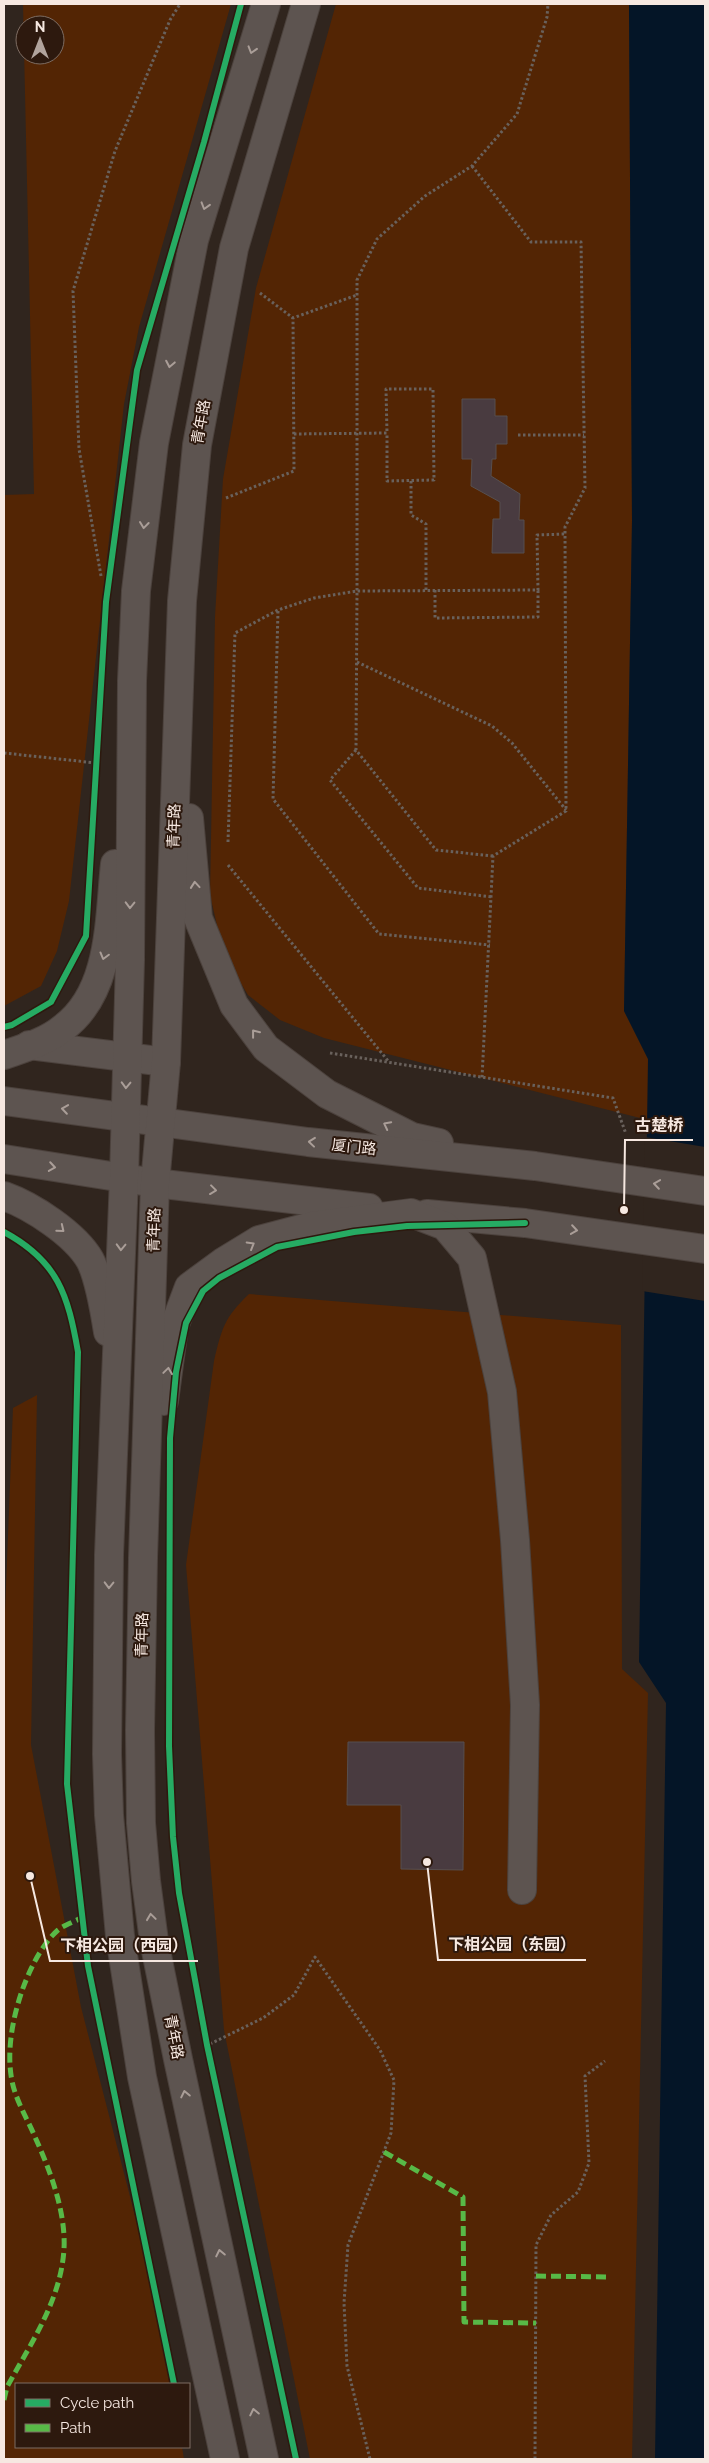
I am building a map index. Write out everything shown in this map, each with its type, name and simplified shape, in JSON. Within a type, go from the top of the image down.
[{"type":"street","points":[[109,1555],[124,1178],[132,681],[136,591],[154,443],[194,240],[266,4]]},
{"type":"street","name":"青年路","points":[[264,2459],[154,1941],[141,1823],[140,1730],[143,1558],[155,1183],[162,1123],[166,1062],[182,602],[190,513],[197,445],[234,248],[306,4]]},
{"type":"street","points":[[4,1055],[31,1045],[64,1028],[88,1003],[106,953],[132,681]]},
{"type":"street","points":[[178,701],[198,918],[214,962],[239,1013],[266,1048],[327,1094],[412,1137],[535,1166]]},
{"type":"street","points":[[4,1042],[166,1062]]},
{"type":"street","name":"厦门路","points":[[4,1101],[308,1142],[535,1166],[705,1191]]},
{"type":"street","points":[[4,1159],[155,1183],[411,1213],[525,1223],[705,1249]]},
{"type":"street","points":[[4,1196],[18,1201],[62,1229],[90,1260],[105,1311],[113,1376],[107,1754],[109,1815],[120,1936],[142,2077],[225,2459]]},
{"type":"street","points":[[4,1209],[38,1214]]},
{"type":"street","points":[[143,1558],[174,1327],[188,1287],[223,1262],[259,1240],[312,1226],[411,1213],[445,1226],[472,1258],[502,1392],[515,1540],[525,1706],[522,1890]]},
{"type":"path","points":[[103,583],[79,449],[73,291],[114,151],[170,20],[180,4]]},
{"type":"path","points":[[548,4],[547,17],[517,114],[472,166],[424,196],[377,239],[357,280],[356,750],[436,850],[493,856],[566,810]]},
{"type":"path","points":[[472,166],[531,242],[581,242],[585,488],[564,527],[566,810]]},
{"type":"path","points":[[190,513],[294,471],[293,318],[357,295]]},
{"type":"path","points":[[386,389],[433,389],[434,480],[387,481],[387,433],[386,389]]},
{"type":"path","points":[[294,434],[387,433]]},
{"type":"path","points":[[518,436],[584,435]]},
{"type":"path","points":[[411,481],[411,515],[426,524],[426,590]]},
{"type":"path","points":[[435,590],[435,618],[538,617],[537,535],[564,534]]},
{"type":"path","points":[[228,845],[235,633],[278,610],[314,598],[357,591],[538,590]]},
{"type":"path","points":[[278,610],[273,799],[380,934],[490,945]]},
{"type":"path","points":[[357,662],[492,726],[512,743],[566,810]]},
{"type":"path","points":[[356,750],[330,780],[418,888],[492,897]]},
{"type":"path","points":[[4,753],[96,763]]},
{"type":"path","points":[[96,772],[97,754]]},
{"type":"path","points":[[482,1078],[493,856]]},
{"type":"path","points":[[227,873],[227,864],[389,1062]]},
{"type":"path","points":[[322,1051],[613,1098],[626,1134]]},
{"type":"path","points":[[207,2045],[263,2018],[294,1995],[315,1957],[380,2050],[394,2080],[391,2133],[348,2245],[344,2303],[347,2366],[370,2459]]},
{"type":"path","points":[[206,2036],[209,2055]]},
{"type":"path","points":[[535,2459],[536,2245],[550,2215],[578,2192],[589,2163],[585,2076],[605,2061]]},
{"type":"shaded area","points":[[23,4],[231,4],[139,327],[124,404],[69,901],[57,951],[41,986],[4,1006],[4,495],[34,494],[24,65],[65,65],[65,15],[23,15]]},
{"type":"shaded area","points":[[336,4],[629,4],[632,521],[624,1011],[648,1059],[648,1120],[324,1038],[280,1020],[248,995],[224,955],[210,895],[215,617],[223,479],[256,288]]},
{"type":"shaded area","points":[[249,1294],[621,1325],[622,1669],[648,1693],[632,2459],[310,2459],[224,2030],[186,1565],[214,1361],[225,1324],[234,1310]]},
{"type":"shaded area","points":[[37,1395],[31,1745],[81,2007],[149,2270],[170,2383],[15,2383],[15,2448],[182,2448],[184,2459],[4,2459],[4,1638],[13,1408]]},
{"type":"water","points":[[629,4],[705,4],[705,2459],[655,2459],[666,1703],[639,1662],[648,1059],[624,1011],[632,521]]},
{"type":"pier","points":[[645,1137],[705,1147],[705,1301],[642,1291]]},
{"type":"building","points":[[462,399],[495,399],[495,416],[507,416],[507,444],[496,444],[496,459],[492,459],[491,476],[520,494],[519,520],[524,520],[524,553],[492,553],[493,519],[500,519],[500,502],[471,486],[472,459],[462,459]]},
{"type":"building","points":[[348,1742],[464,1742],[463,1870],[401,1869],[401,1805],[347,1805]]},
{"type":"marked path","points":[[4,2400],[7,2387],[35,2337],[51,2303],[62,2268],[64,2249],[60,2206],[41,2150],[14,2088],[10,2070],[10,2046],[16,2010],[23,1988],[37,1957],[58,1930],[81,1918]]},
{"type":"marked path","points":[[384,2152],[463,2197],[464,2322],[536,2323]]},
{"type":"marked path","points":[[536,2276],[610,2277]]},
{"type":"cycle path","points":[[4,1027],[12,1025],[51,1002],[86,936],[106,602],[137,370],[204,142],[241,4]]},
{"type":"cycle path","points":[[296,2459],[207,2045],[179,1893],[173,1837],[169,1746],[170,1438],[176,1372],[186,1323],[203,1291],[219,1278],[277,1247],[354,1232],[407,1226],[525,1223]]},
{"type":"cycle path","points":[[4,1232],[22,1243],[49,1268],[70,1313],[78,1352],[67,1784],[88,1966],[174,2383]]},
{"type":"place","name":"古楚桥","points":[[624,1210]]},
{"type":"place","name":"下相公园（东园）","points":[[427,1862]]},
{"type":"place","name":"下相公园（西园）","points":[[30,1876]]}]
